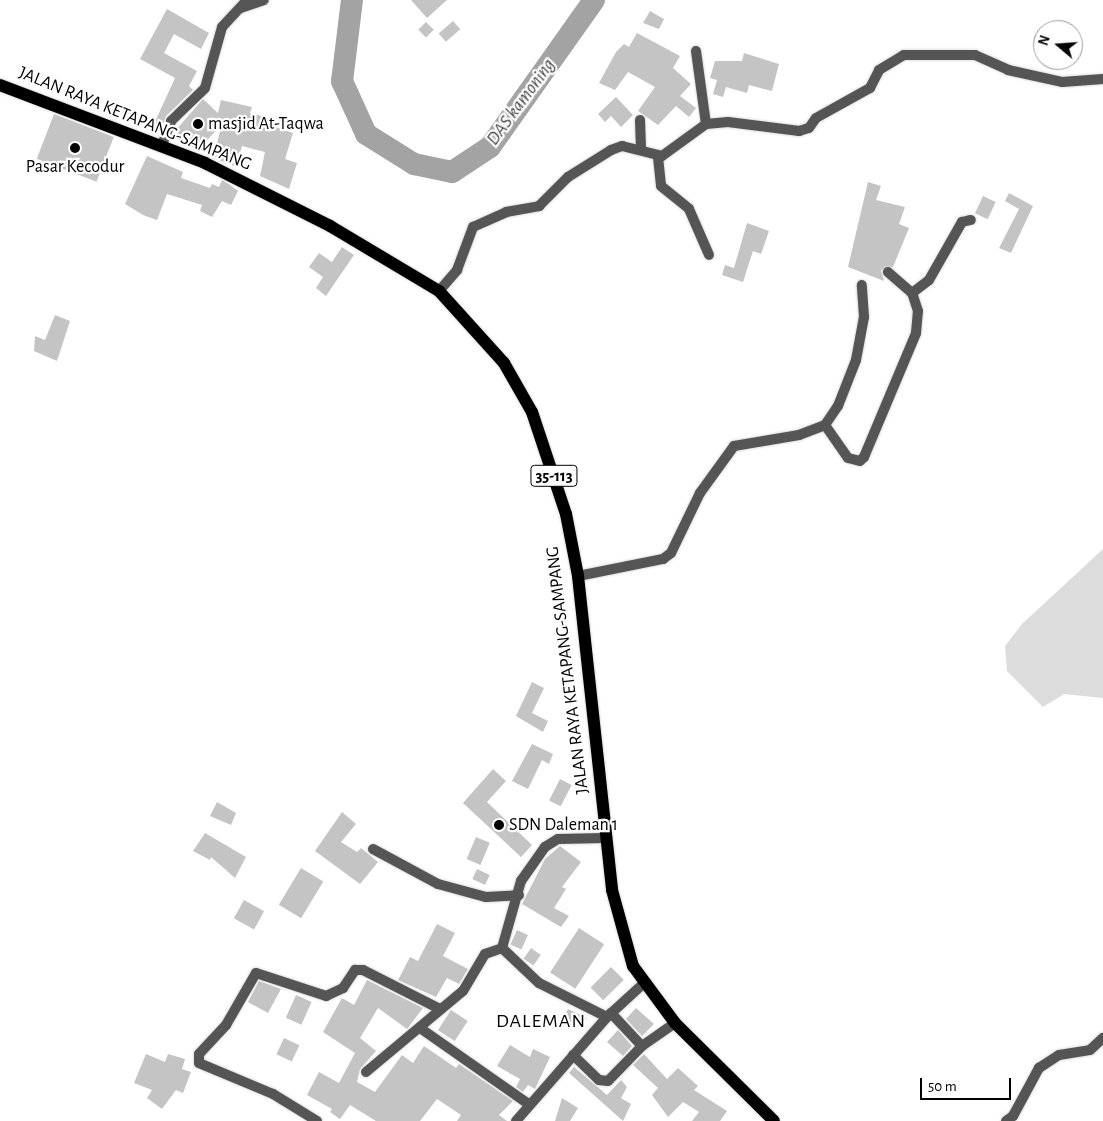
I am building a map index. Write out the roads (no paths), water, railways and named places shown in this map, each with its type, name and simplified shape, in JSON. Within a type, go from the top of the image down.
[{"type":"main road","name":"JALAN RAYA KETAPANG-SAMPANG","points":[[0,85],[162,145],[254,186],[439,291],[485,339],[521,387],[556,482],[578,576],[604,838],[616,912],[643,984],[675,1024],[774,1121]]},
{"type":"street","points":[[162,145],[171,121],[205,88],[222,27],[244,4],[264,0]]},
{"type":"street","points":[[696,51],[706,124]]},
{"type":"street","points":[[658,157],[706,124],[809,128],[816,118],[870,88],[879,70],[910,53],[975,55],[1008,70],[1062,82],[1103,79]]},
{"type":"street","points":[[640,120],[641,150]]},
{"type":"street","points":[[439,291],[457,270],[473,227],[506,212],[539,206],[568,177],[611,150],[622,146],[641,150],[658,157]]},
{"type":"street","points":[[658,157],[661,186],[689,208],[709,255]]},
{"type":"street","points":[[912,294],[929,280],[962,222],[971,220]]},
{"type":"street","points":[[825,425],[848,458],[860,461],[864,457],[916,333],[918,311],[912,294],[888,272]]},
{"type":"street","points":[[578,576],[663,559],[671,553],[700,493],[734,446],[799,436],[825,425],[838,406],[856,360],[864,317],[862,285]]},
{"type":"street","points":[[502,948],[526,870],[552,842],[604,838]]},
{"type":"street","points":[[373,849],[438,884],[486,897],[519,895]]},
{"type":"street","points":[[366,1072],[420,1028],[438,1008],[463,991],[485,954],[502,948]]},
{"type":"street","points":[[502,948],[538,984],[609,1015],[642,1046]]},
{"type":"street","points":[[317,1121],[273,1094],[199,1063],[199,1054],[226,1025],[256,973],[326,996],[343,988],[355,970],[363,970],[438,1008]]},
{"type":"street","points":[[516,1121],[609,1015],[643,984]]},
{"type":"street","points":[[573,1055],[599,1080],[608,1082],[642,1046],[675,1024]]},
{"type":"street","points":[[420,1028],[530,1105]]},
{"type":"street","points":[[1006,1121],[1038,1068],[1059,1055],[1090,1050],[1103,1038]]},
{"type":"waterway","name":"DAS kamoning","points":[[352,0],[342,81],[366,134],[414,164],[452,172],[490,147],[594,0]]},
{"type":"place","name":"masjid At-Taqwa","points":[[198,124]]},
{"type":"place","name":"Pasar Kecodur","points":[[75,148]]},
{"type":"place","name":"SDN Daleman 1","points":[[499,825]]},
{"type":"district","name":"DALEMAN","points":[[541,1021]]}]
